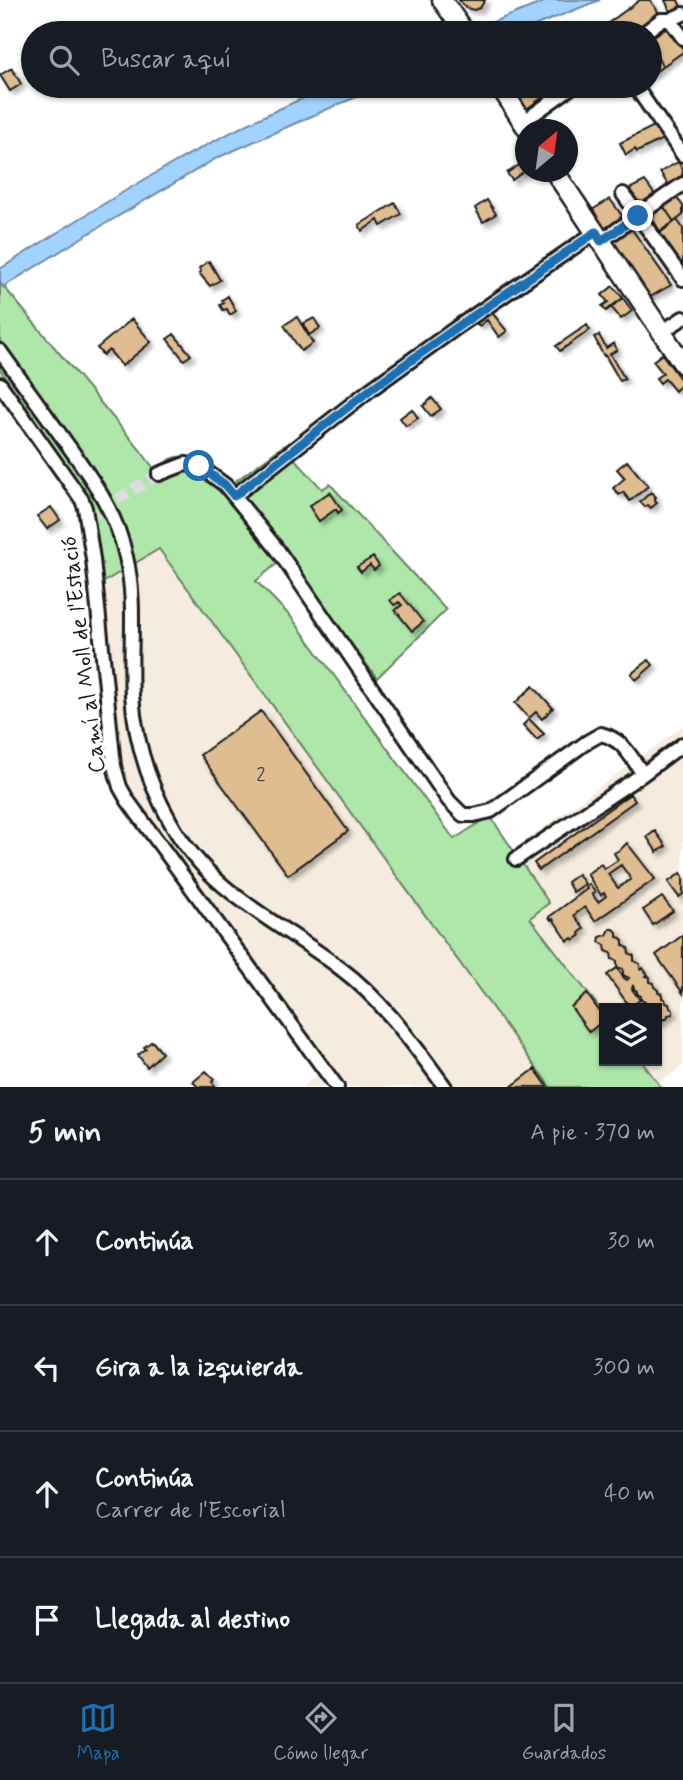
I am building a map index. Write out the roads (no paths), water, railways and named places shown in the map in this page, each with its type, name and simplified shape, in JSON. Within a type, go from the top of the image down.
[{"type":"street","points":[[446,4],[457,21]]},
{"type":"street","points":[[660,21],[683,14]]},
{"type":"street","points":[[670,20],[683,38]]},
{"type":"street","points":[[507,98],[521,119]]},
{"type":"street","points":[[534,119],[559,98]]},
{"type":"street","points":[[643,98],[683,155]]},
{"type":"street","points":[[562,182],[683,364]]},
{"type":"street","points":[[234,496],[371,389],[456,328],[599,237],[638,216],[683,184]]},
{"type":"street","points":[[623,194],[683,279]]},
{"type":"street","points":[[662,332],[683,318]]},
{"type":"street","points":[[0,351],[94,482],[109,507],[119,532],[131,582],[132,696],[136,725],[150,779],[170,822],[184,845],[211,875],[236,897],[341,969],[368,993],[397,1023],[444,1087]]},
{"type":"street","name":"Camí al Moll de l'Estació","points":[[0,383],[85,508],[93,559],[114,766],[120,787],[128,802],[337,1087]]},
{"type":"street","points":[[159,474],[185,464],[199,466],[225,485],[292,570],[449,801],[463,815],[491,811],[601,734],[612,737],[621,744],[643,774]]},
{"type":"street","points":[[516,859],[683,744]]},
{"type":"water","points":[[549,0],[600,0],[547,21],[496,21]]},
{"type":"water","points":[[304,98],[354,98],[217,158],[3,287],[0,282],[0,269],[162,169]]},
{"type":"tunnel","points":[[87,518],[159,474]]}]
